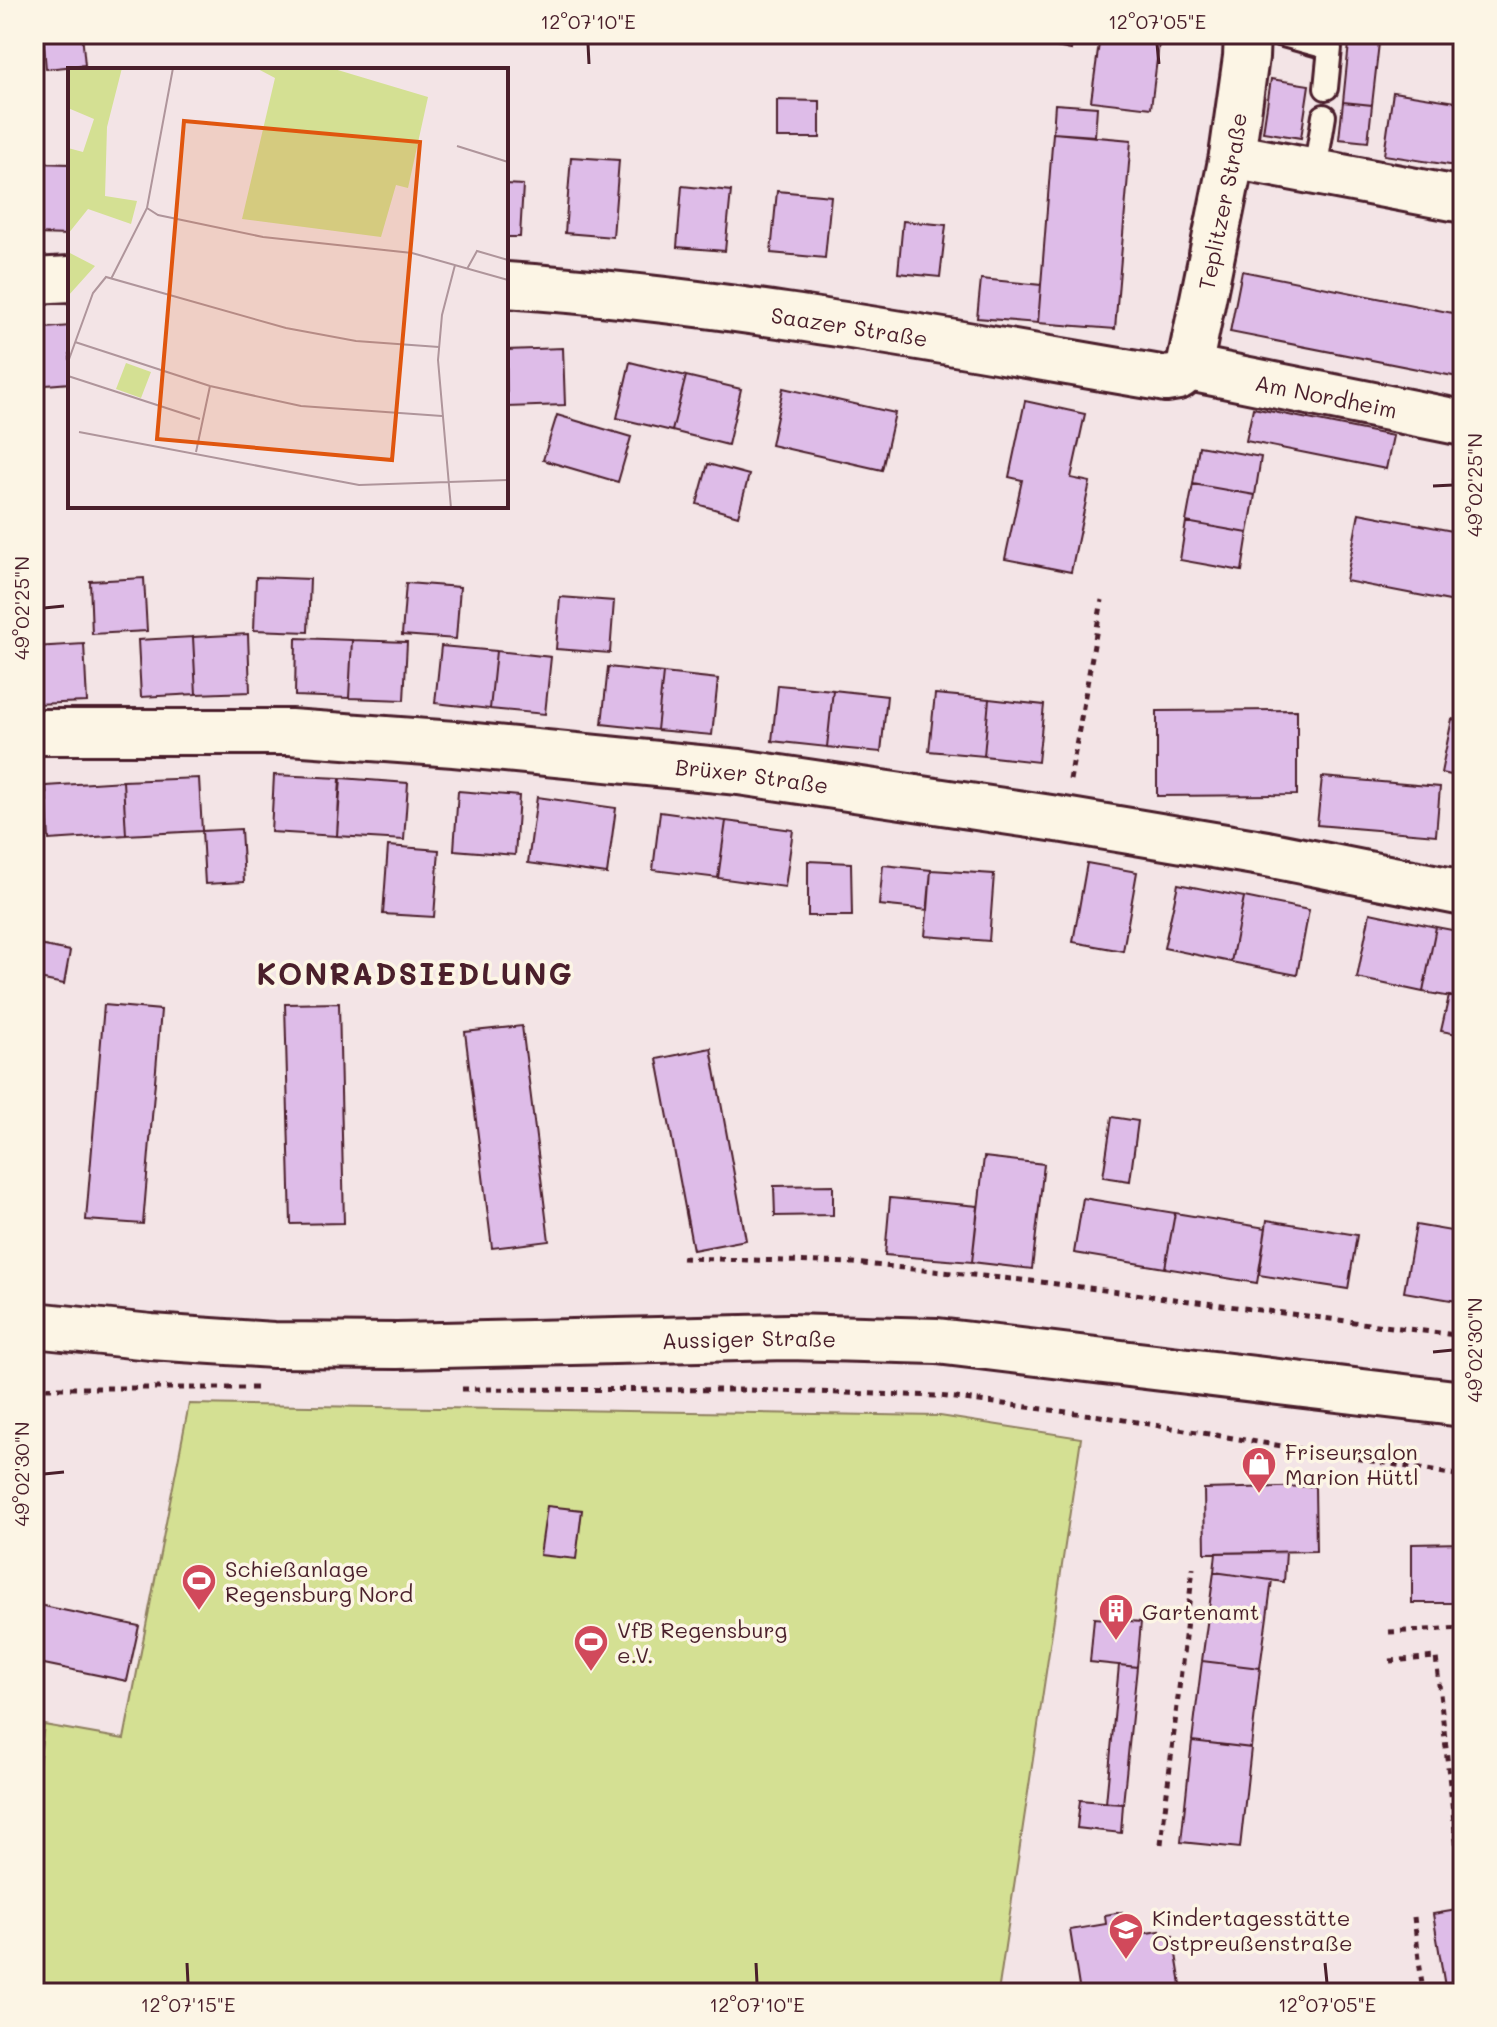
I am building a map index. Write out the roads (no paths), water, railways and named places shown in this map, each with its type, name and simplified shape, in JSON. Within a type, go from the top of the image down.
[{"type":"street","name":"Teplitzer Straße","points":[[1189,368],[1232,156],[1247,34]]},
{"type":"street","points":[[1232,156],[1463,200]]},
{"type":"street","points":[[34,281],[68,279]]},
{"type":"street","name":"Saazer Straße","points":[[508,285],[602,291],[831,322],[1166,379],[1178,377],[1189,368]]},
{"type":"street","name":"Am Nordheim","points":[[1189,368],[1463,423]]},
{"type":"street","name":"Brüxer Straße","points":[[34,732],[290,732],[454,744],[739,772],[1064,820],[1267,854],[1463,893]]},
{"type":"street","name":"Aussiger Straße","points":[[34,1325],[273,1345],[789,1337],[937,1341],[1463,1404]]},
{"type":"lane","points":[[1279,34],[1330,48],[1326,88]]},
{"type":"lane","points":[[1315,171],[1324,116]]},
{"type":"place","name":"Friseursalon Marion Hüttl","points":[[1259,1495]]},
{"type":"place","name":"Schießanlage Regensburg Nord","points":[[199,1612]]},
{"type":"place","name":"Gartenamt","points":[[1116,1642]]},
{"type":"place","name":"VfB Regensburg e.V.","points":[[591,1673]]},
{"type":"place","name":"Kindertagesstätte Ostpreußenstraße","points":[[1126,1961]]},
{"type":"district","name":"KONRADSIEDLUNG","points":[[415,973]]}]
